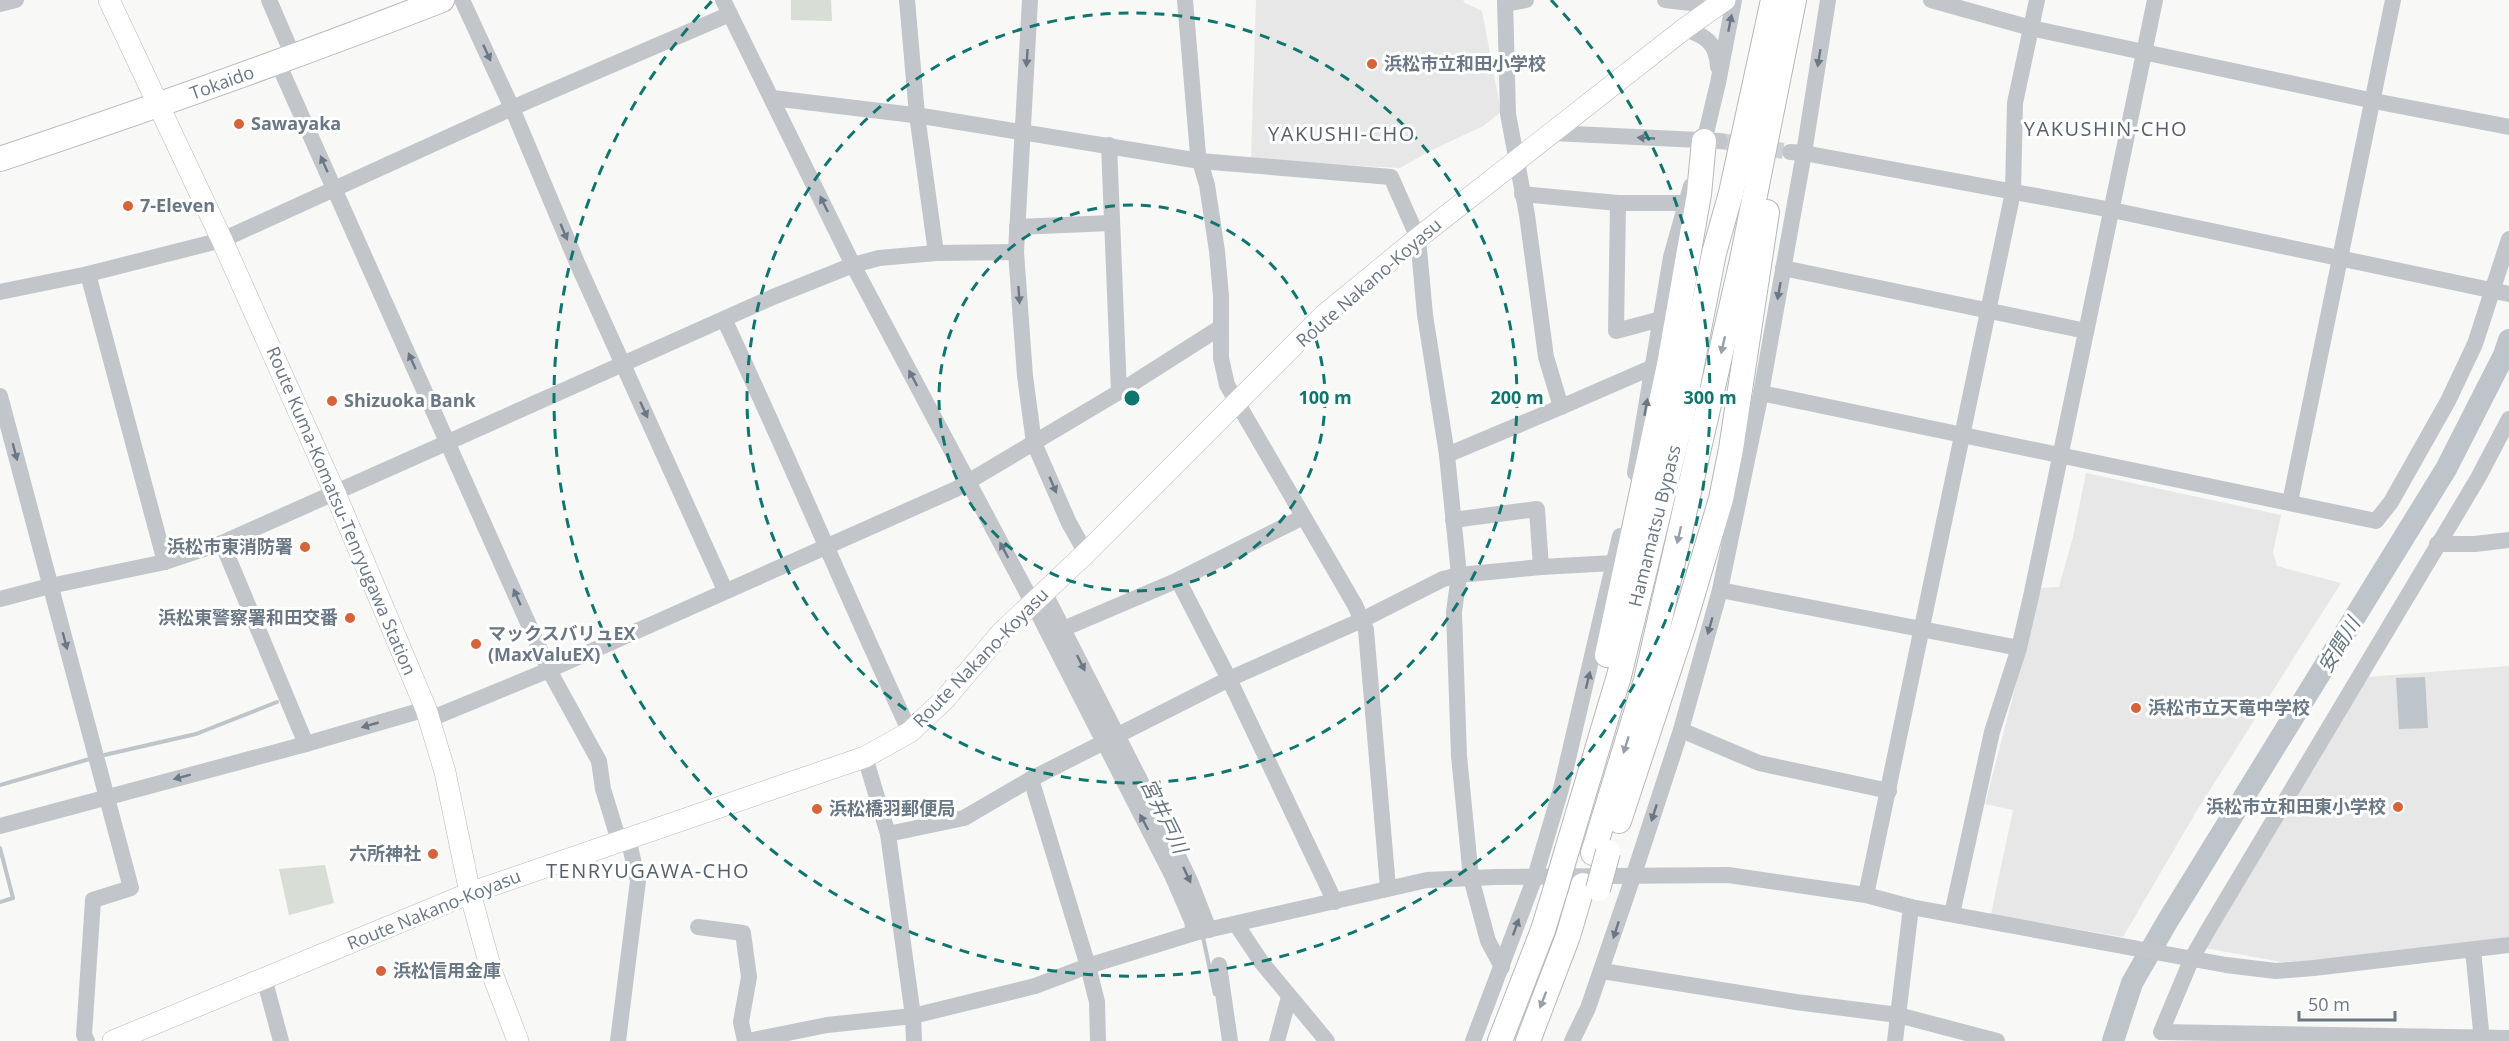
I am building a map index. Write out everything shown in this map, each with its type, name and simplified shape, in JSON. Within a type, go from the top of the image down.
[{"type":"highway","name":"Tokaido","points":[[0,159],[161,106],[286,61],[442,0]]},
{"type":"highway","points":[[1713,253],[1756,0]]},
{"type":"highway","points":[[1528,1041],[1568,936],[1591,887],[1601,853],[1646,742],[1713,498],[1731,449],[1782,118],[1786,4]]},
{"type":"highway","name":"Hamamatsu Bypass","points":[[1562,851],[1619,675],[1681,421],[1713,253],[1786,4]]},
{"type":"highway","name":"Hamamatsu Bypass","points":[[1601,853],[1648,668],[1742,260],[1786,4]]},
{"type":"highway","points":[[1500,1041],[1543,930],[1546,886],[1562,851],[1606,661],[1669,365],[1699,194],[1712,141]]},
{"type":"main road","name":"Route Kuma-Komatsu-Tenryugawa Station","points":[[109,0],[161,106],[222,240],[335,493],[428,714],[445,772],[470,893],[492,972],[518,1041]]},
{"type":"main road","name":"Route Nakano-Koyasu","points":[[113,1041],[470,893],[865,757],[910,732],[945,699],[1001,633],[1086,553],[1324,315],[1684,28],[1716,6]]},
{"type":"street","points":[[0,4],[16,0]]},
{"type":"street","points":[[269,0],[286,61],[334,188],[549,670],[599,761],[603,789],[638,881],[618,1041]]},
{"type":"street","points":[[462,0],[512,108],[622,364],[725,590]]},
{"type":"street","points":[[907,0],[917,115],[936,253]]},
{"type":"street","points":[[1030,0],[1016,252],[1025,376],[1034,443],[1069,523],[1086,553]]},
{"type":"street","points":[[1185,0],[1200,161],[1207,185],[1217,251],[1221,358],[1227,385],[1366,630],[1388,888]]},
{"type":"street","points":[[1526,0],[1505,2],[1508,114],[1546,357],[1561,407]]},
{"type":"street","points":[[1665,0],[1716,6]]},
{"type":"street","points":[[1473,1041],[1502,967],[1546,886],[1561,789],[1614,563],[1636,480],[1671,257],[1685,203],[1712,141],[1718,83],[1734,0]]},
{"type":"street","points":[[1572,1041],[1602,971],[1634,874],[1681,730],[1720,590],[1761,393],[1783,268],[1797,152],[1828,0]]},
{"type":"street","points":[[1930,0],[2031,28],[2374,101],[2509,127]]},
{"type":"street","points":[[1866,895],[2013,192],[2015,103],[2037,0]]},
{"type":"street","points":[[1952,914],[1992,732],[2019,648],[2155,0]]},
{"type":"street","points":[[2290,502],[2393,0]]},
{"type":"street","points":[[0,292],[88,274],[222,240],[512,108],[726,7],[853,265],[967,482],[1038,597],[1111,740]]},
{"type":"street","points":[[1684,28],[1700,33],[1713,45],[1717,57],[1718,83]]},
{"type":"street","points":[[772,98],[917,115],[1200,161],[1391,177],[1418,238],[1425,315],[1447,455],[1459,575],[1454,612],[1457,708],[1459,756],[1471,878],[1488,941],[1502,967]]},
{"type":"street","points":[[1552,133],[1712,141]]},
{"type":"street","points":[[1108,146],[1119,392]]},
{"type":"street","points":[[1797,152],[2112,210],[2499,292]]},
{"type":"street","points":[[1522,194],[1618,203],[1685,203]]},
{"type":"street","points":[[1618,203],[1616,331],[1661,319]]},
{"type":"street","points":[[1017,227],[1111,223]]},
{"type":"street","points":[[1761,393],[2376,521],[2391,502],[2448,400],[2475,344],[2499,292],[2509,239]]},
{"type":"street","points":[[0,599],[50,585],[165,562],[222,543],[724,319],[853,265],[879,258],[936,253],[1016,252]]},
{"type":"street","points":[[1783,268],[2086,331]]},
{"type":"street","points":[[88,274],[165,562]]},
{"type":"street","points":[[724,319],[777,431],[825,546],[910,732]]},
{"type":"street","points":[[0,826],[306,744],[428,714],[549,670],[967,482],[1119,392],[1221,327]]},
{"type":"street","points":[[1447,455],[1653,367]]},
{"type":"street","points":[[0,396],[131,888],[93,900],[84,1035],[87,1041]]},
{"type":"street","points":[[2509,419],[2478,478],[2190,958],[2158,1036],[2483,1040],[2509,1038]]},
{"type":"street","points":[[1725,565],[1724,510],[1713,498],[1731,494],[1753,434]]},
{"type":"street","points":[[1453,520],[1537,508],[1541,567]]},
{"type":"street","points":[[1064,629],[1178,580],[1303,517]]},
{"type":"street","points":[[2437,544],[2475,544],[2509,540]]},
{"type":"street","points":[[222,543],[306,744]]},
{"type":"street","points":[[888,834],[964,818],[1031,779],[1229,679],[1362,620],[1428,586],[1459,575],[1614,563]]},
{"type":"street","points":[[1178,580],[1229,679],[1335,902]]},
{"type":"street","points":[[1720,590],[2019,648]]},
{"type":"street","points":[[1038,597],[1064,629],[1192,921],[1201,932]]},
{"type":"street","points":[[1681,730],[1759,763],[1889,791]]},
{"type":"street","points":[[865,757],[888,834],[913,1016],[914,1041]]},
{"type":"street","points":[[1031,779],[1088,966],[1097,1002],[1098,1041]]},
{"type":"street","points":[[698,927],[743,933],[748,977],[741,1022],[747,1041],[827,1025],[913,1016],[1035,986],[1088,966],[1201,932],[1427,880],[1471,878],[1546,886],[1634,874],[1728,875],[1866,895],[1911,907],[2226,965],[2276,971],[2509,945]]},
{"type":"street","points":[[1895,1041],[1911,907]]},
{"type":"street","points":[[1236,924],[1289,997],[1327,1041]]},
{"type":"street","points":[[2473,950],[2483,1040]]},
{"type":"street","points":[[1219,965],[1230,1041]]},
{"type":"street","points":[[1602,971],[1796,1002],[1898,1015],[1997,1041]]},
{"type":"street","points":[[264,978],[281,1041]]},
{"type":"street","points":[[1277,1041],[1289,997]]},
{"type":"shaded area","points":[[791,0],[831,0],[832,21],[791,20]]},
{"type":"shaded area","name":"浜松市立和田小学校","points":[[1256,0],[1463,0],[1482,11],[1501,112],[1483,126],[1400,168],[1251,160]]},
{"type":"shaded area","name":"浜松市立天竜中学校","points":[[2086,473],[2281,515],[2273,552],[2277,566],[2341,583],[2196,812],[2123,937],[1991,914],[2013,810],[1985,804],[2041,588],[2059,587],[2073,537]]},
{"type":"shaded area","name":"浜松市立和田東小学校","points":[[2509,666],[2509,937],[2323,960],[2281,962],[2205,948],[2366,677]]},
{"type":"shaded area","points":[[2425,677],[2428,728],[2399,729],[2396,678]]},
{"type":"shaded area","points":[[325,865],[334,903],[289,915],[279,869]]},
{"type":"waterway","name":"安間川","points":[[2113,1041],[2132,983],[2167,922],[2446,469],[2504,355],[2509,340]]},
{"type":"waterway","points":[[100,756],[196,734],[277,702]]},
{"type":"waterway","points":[[0,785],[93,758]]},
{"type":"waterway","points":[[0,848],[13,898],[0,902]]},
{"type":"waterway","name":"宮井戸川","points":[[1203,937],[1215,994]]},
{"type":"tunnel","points":[[1720,141],[1790,152]]},
{"type":"place","name":"浜松市立和田小学校","points":[[1372,64]]},
{"type":"place","name":"Sawayaka","points":[[239,124]]},
{"type":"place","name":"7-Eleven","points":[[128,206]]},
{"type":"place","name":"Shizuoka Bank","points":[[332,401]]},
{"type":"place","name":"浜松市東消防署","points":[[305,547]]},
{"type":"place","name":"浜松東警察署和田交番","points":[[350,618]]},
{"type":"place","name":"マックスバリュEX (MaxValuEX)","points":[[476,644]]},
{"type":"place","name":"浜松市立天竜中学校","points":[[2136,708]]},
{"type":"place","name":"浜松市立和田東小学校","points":[[2398,807]]},
{"type":"place","name":"浜松橋羽郵便局","points":[[817,809]]},
{"type":"place","name":"六所神社","points":[[433,854]]},
{"type":"place","name":"浜松信用金庫","points":[[381,971]]},
{"type":"district","name":"YAKUSHIN-CHO","points":[[2106,129]]},
{"type":"district","name":"YAKUSHI-CHO","points":[[1342,134]]},
{"type":"district","name":"TENRYUGAWA-CHO","points":[[648,871]]}]
